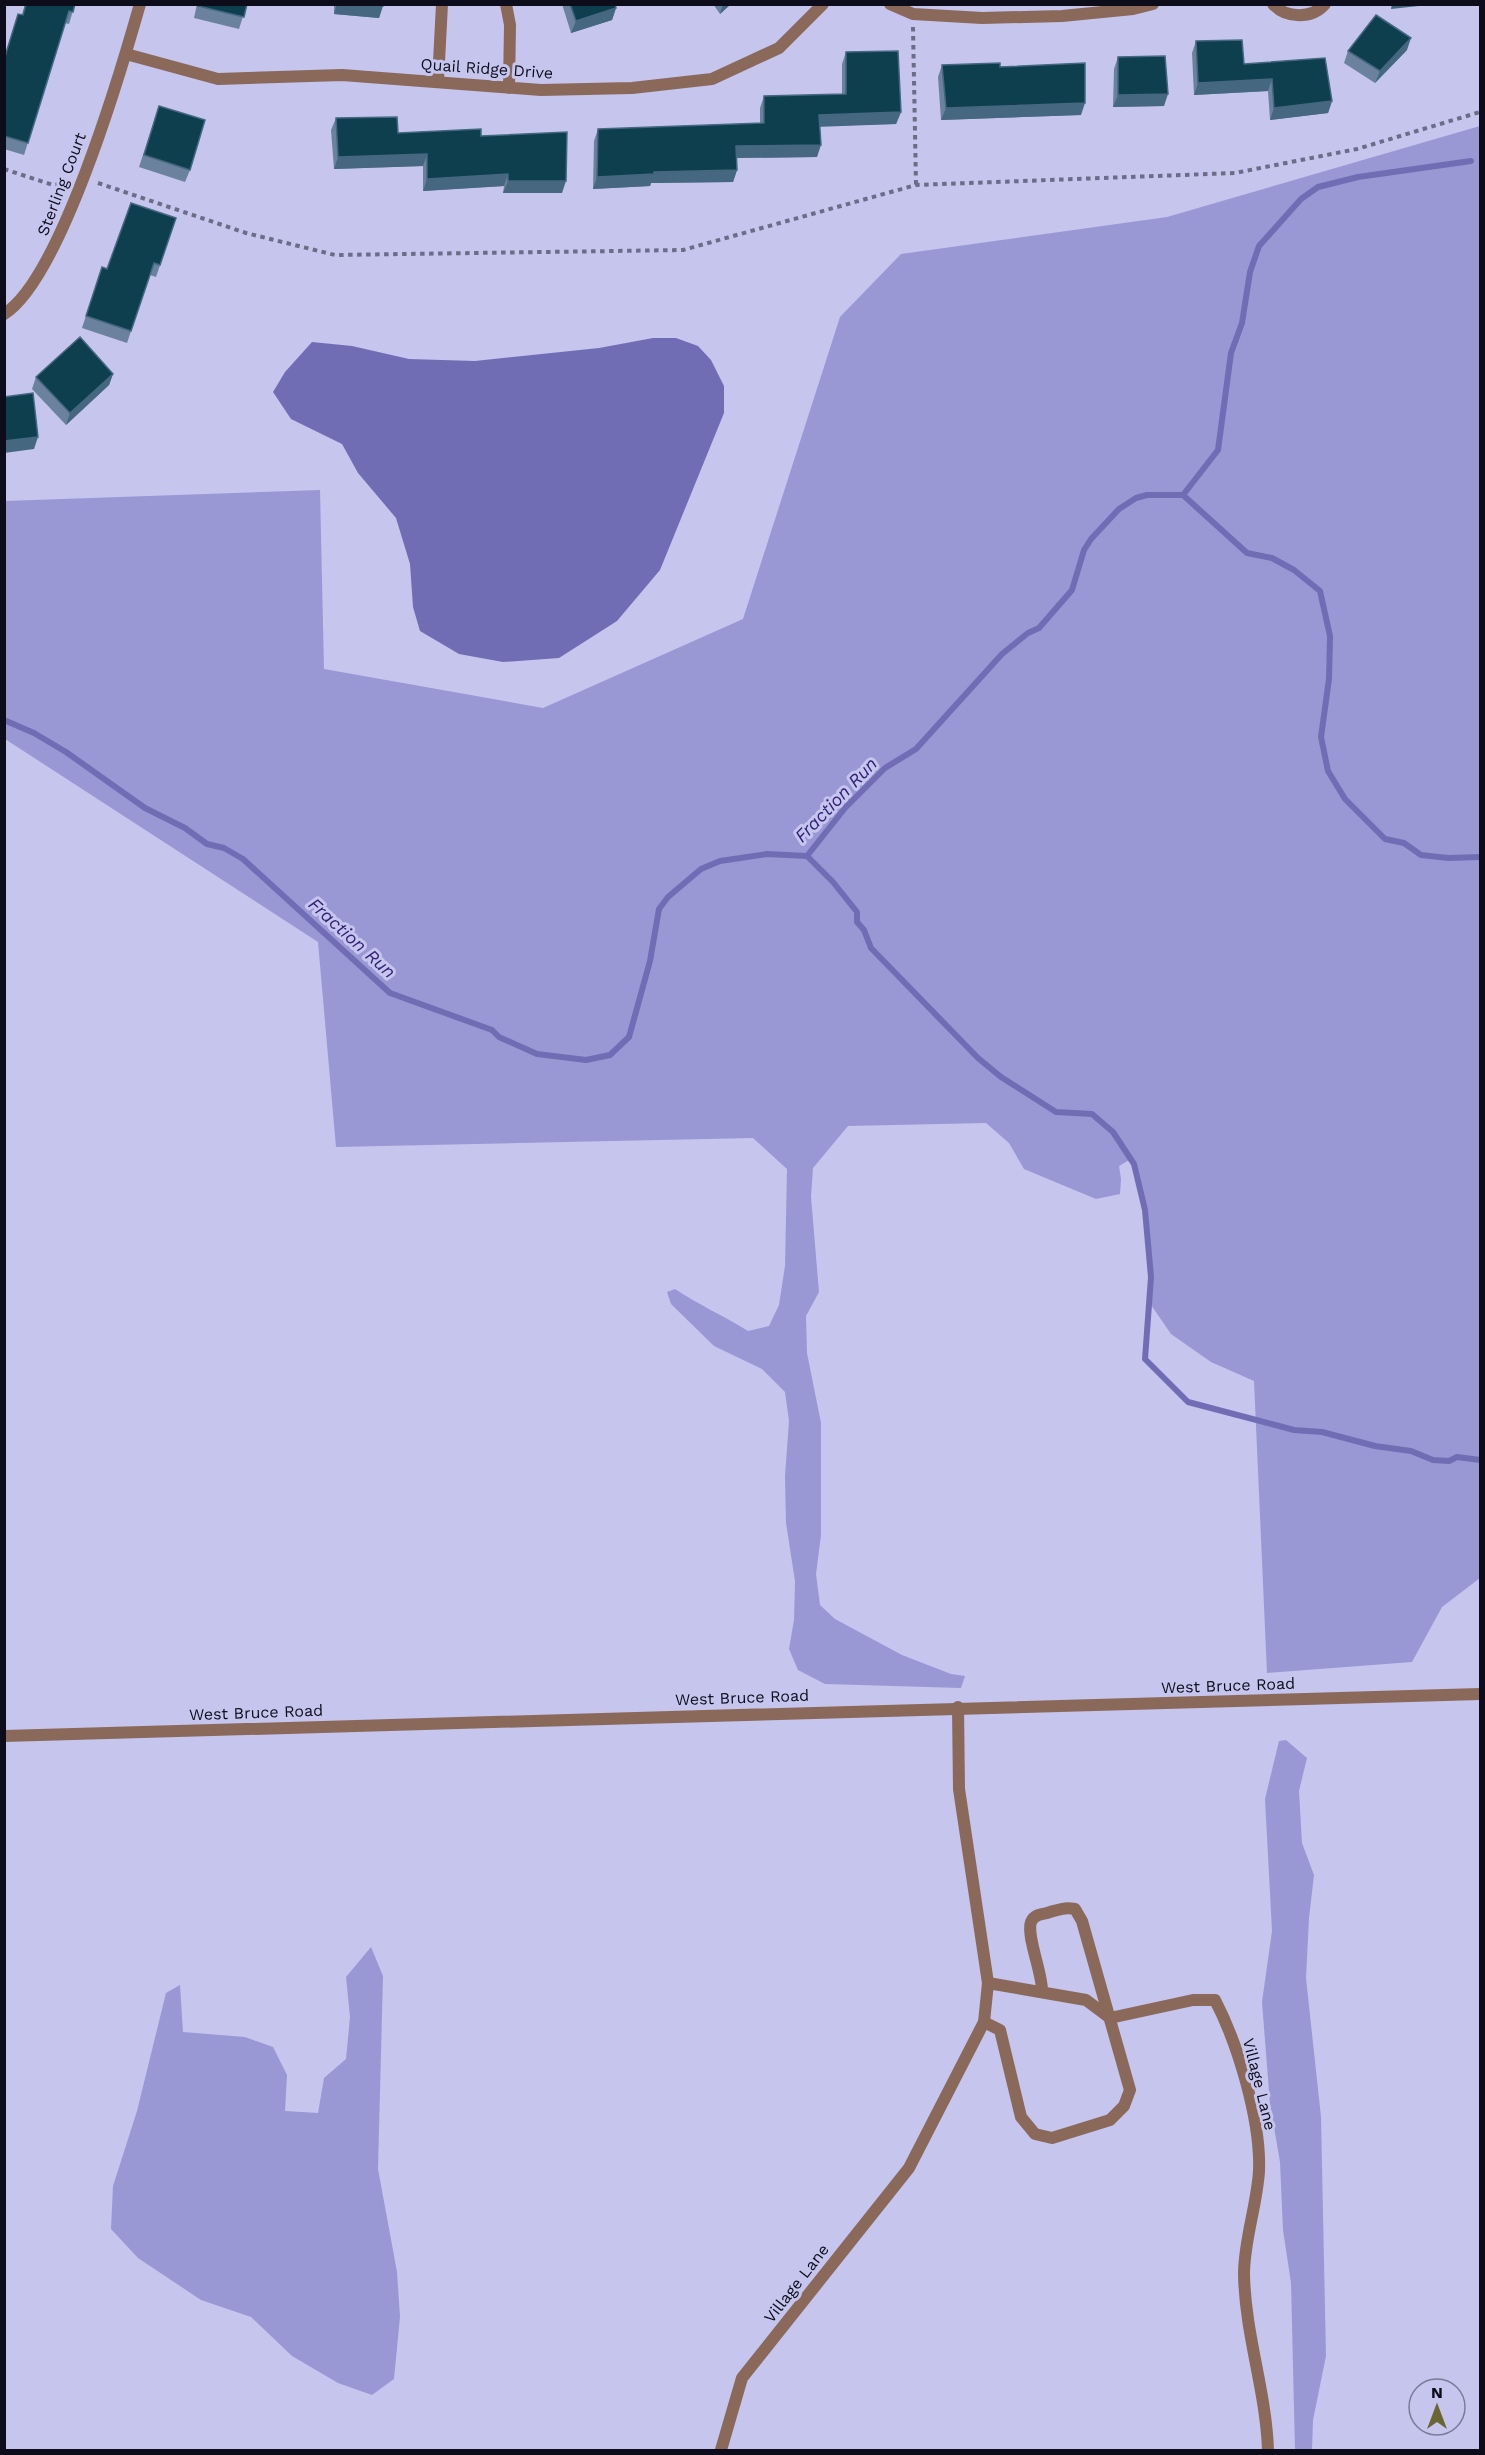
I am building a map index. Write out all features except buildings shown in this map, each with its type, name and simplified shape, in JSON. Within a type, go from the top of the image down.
[{"type":"street","name":"Sterling Court","points":[[4,314],[16,307],[51,254],[82,181],[126,54],[140,4]]},
{"type":"street","points":[[438,81],[442,4]]},
{"type":"street","points":[[506,4],[510,25],[509,88]]},
{"type":"street","name":"Quail Ridge Drive","points":[[126,54],[218,79],[342,75],[541,90],[632,88],[712,79],[779,48],[823,4]]},
{"type":"street","points":[[890,4],[913,14],[982,18],[1051,16],[1133,9],[1153,4]]},
{"type":"street","points":[[1273,4],[1279,11],[1297,16],[1320,10],[1325,4]]},
{"type":"street","name":"West Bruce Road","points":[[4,1736],[958,1707],[1480,1694]]},
{"type":"street","name":"Village Lane","points":[[721,2451],[742,2378],[909,2168],[984,2022],[988,1983],[959,1789],[958,1707]]},
{"type":"street","points":[[984,2022],[1000,2030],[1020,2116],[1035,2134],[1052,2138],[1110,2120],[1124,2106],[1130,2090],[1082,1921],[1074,1909],[1066,1907],[1036,1916],[1031,1922],[1042,1992]]},
{"type":"street","points":[[988,1983],[1086,2000],[1110,2018]]},
{"type":"street","name":"Village Lane","points":[[1110,2018],[1193,2000],[1215,2000],[1228,2024],[1257,2128],[1259,2172],[1244,2272],[1247,2315],[1267,2418],[1268,2451]]},
{"type":"path","points":[[913,14],[916,186]]},
{"type":"path","points":[[4,169],[53,185],[82,181],[102,184],[246,233],[335,255],[683,250],[916,186],[1235,173],[1357,149],[1480,112]]},
{"type":"shaded area","points":[[1480,126],[1480,1578],[1442,1607],[1412,1662],[1267,1673],[1254,1381],[1211,1362],[1171,1334],[1149,1302],[1151,1277],[1145,1210],[1135,1164],[1131,1159],[1119,1166],[1120,1194],[1096,1199],[1024,1169],[1009,1143],[986,1123],[848,1126],[813,1168],[811,1197],[819,1292],[806,1316],[807,1353],[821,1423],[821,1535],[816,1574],[820,1605],[835,1619],[902,1655],[951,1674],[965,1676],[961,1688],[825,1684],[798,1670],[789,1649],[794,1620],[795,1581],[786,1523],[785,1476],[789,1421],[785,1392],[762,1369],[714,1346],[671,1304],[667,1292],[675,1289],[748,1331],[769,1326],[779,1305],[785,1266],[787,1169],[753,1138],[336,1147],[318,942],[5,739],[5,501],[320,490],[324,669],[543,708],[743,619],[840,317],[901,254],[1167,217]]},
{"type":"shaded area","points":[[653,338],[676,338],[698,346],[711,360],[724,386],[724,413],[660,570],[617,621],[559,658],[503,662],[459,654],[420,631],[413,607],[410,564],[396,518],[358,473],[342,444],[291,419],[273,392],[285,372],[312,342],[352,346],[409,359],[475,361],[599,348]]},
{"type":"shaded area","points":[[1286,1740],[1307,1758],[1299,1791],[1302,1843],[1314,1875],[1306,1978],[1321,2117],[1326,2356],[1313,2420],[1312,2450],[1295,2450],[1291,2283],[1283,2230],[1280,2162],[1270,2104],[1262,2002],[1272,1931],[1265,1799],[1279,1741]]},
{"type":"shaded area","points":[[371,1947],[383,1976],[378,2169],[397,2272],[400,2317],[394,2379],[372,2395],[338,2383],[292,2356],[251,2317],[201,2300],[138,2258],[111,2229],[113,2186],[137,2111],[166,1993],[180,1985],[183,2032],[245,2037],[273,2047],[287,2075],[285,2111],[318,2113],[324,2078],[346,2059],[350,2017],[346,1977]]},
{"type":"waterway","points":[[1183,495],[1218,450],[1231,353],[1242,323],[1250,272],[1259,246],[1301,199],[1318,187],[1358,177],[1471,161]]},
{"type":"waterway","name":"Fraction Run","points":[[807,856],[845,808],[885,768],[916,749],[1002,654],[1028,633],[1039,628],[1072,590],[1084,550],[1091,539],[1119,509],[1136,498],[1147,495],[1183,495],[1247,553],[1272,558],[1294,570],[1320,591],[1330,636],[1329,679],[1321,737],[1328,771],[1345,799],[1385,839],[1404,843],[1421,855],[1448,858],[1480,857]]},
{"type":"waterway","name":"Fraction Run","points":[[4,720],[34,733],[66,752],[145,808],[185,828],[207,844],[224,848],[243,859],[390,993],[492,1030],[499,1037],[537,1054],[586,1060],[610,1055],[629,1037],[650,961],[659,909],[668,897],[701,869],[720,861],[767,854],[807,856]]},
{"type":"waterway","points":[[807,856],[833,882],[857,912],[857,922],[864,930],[871,948],[978,1058],[1001,1077],[1056,1112],[1092,1114],[1113,1132],[1134,1164],[1145,1210],[1151,1277],[1145,1359],[1188,1402],[1294,1430],[1322,1432],[1375,1446],[1411,1451],[1433,1460],[1449,1461],[1457,1457],[1480,1460]]}]
